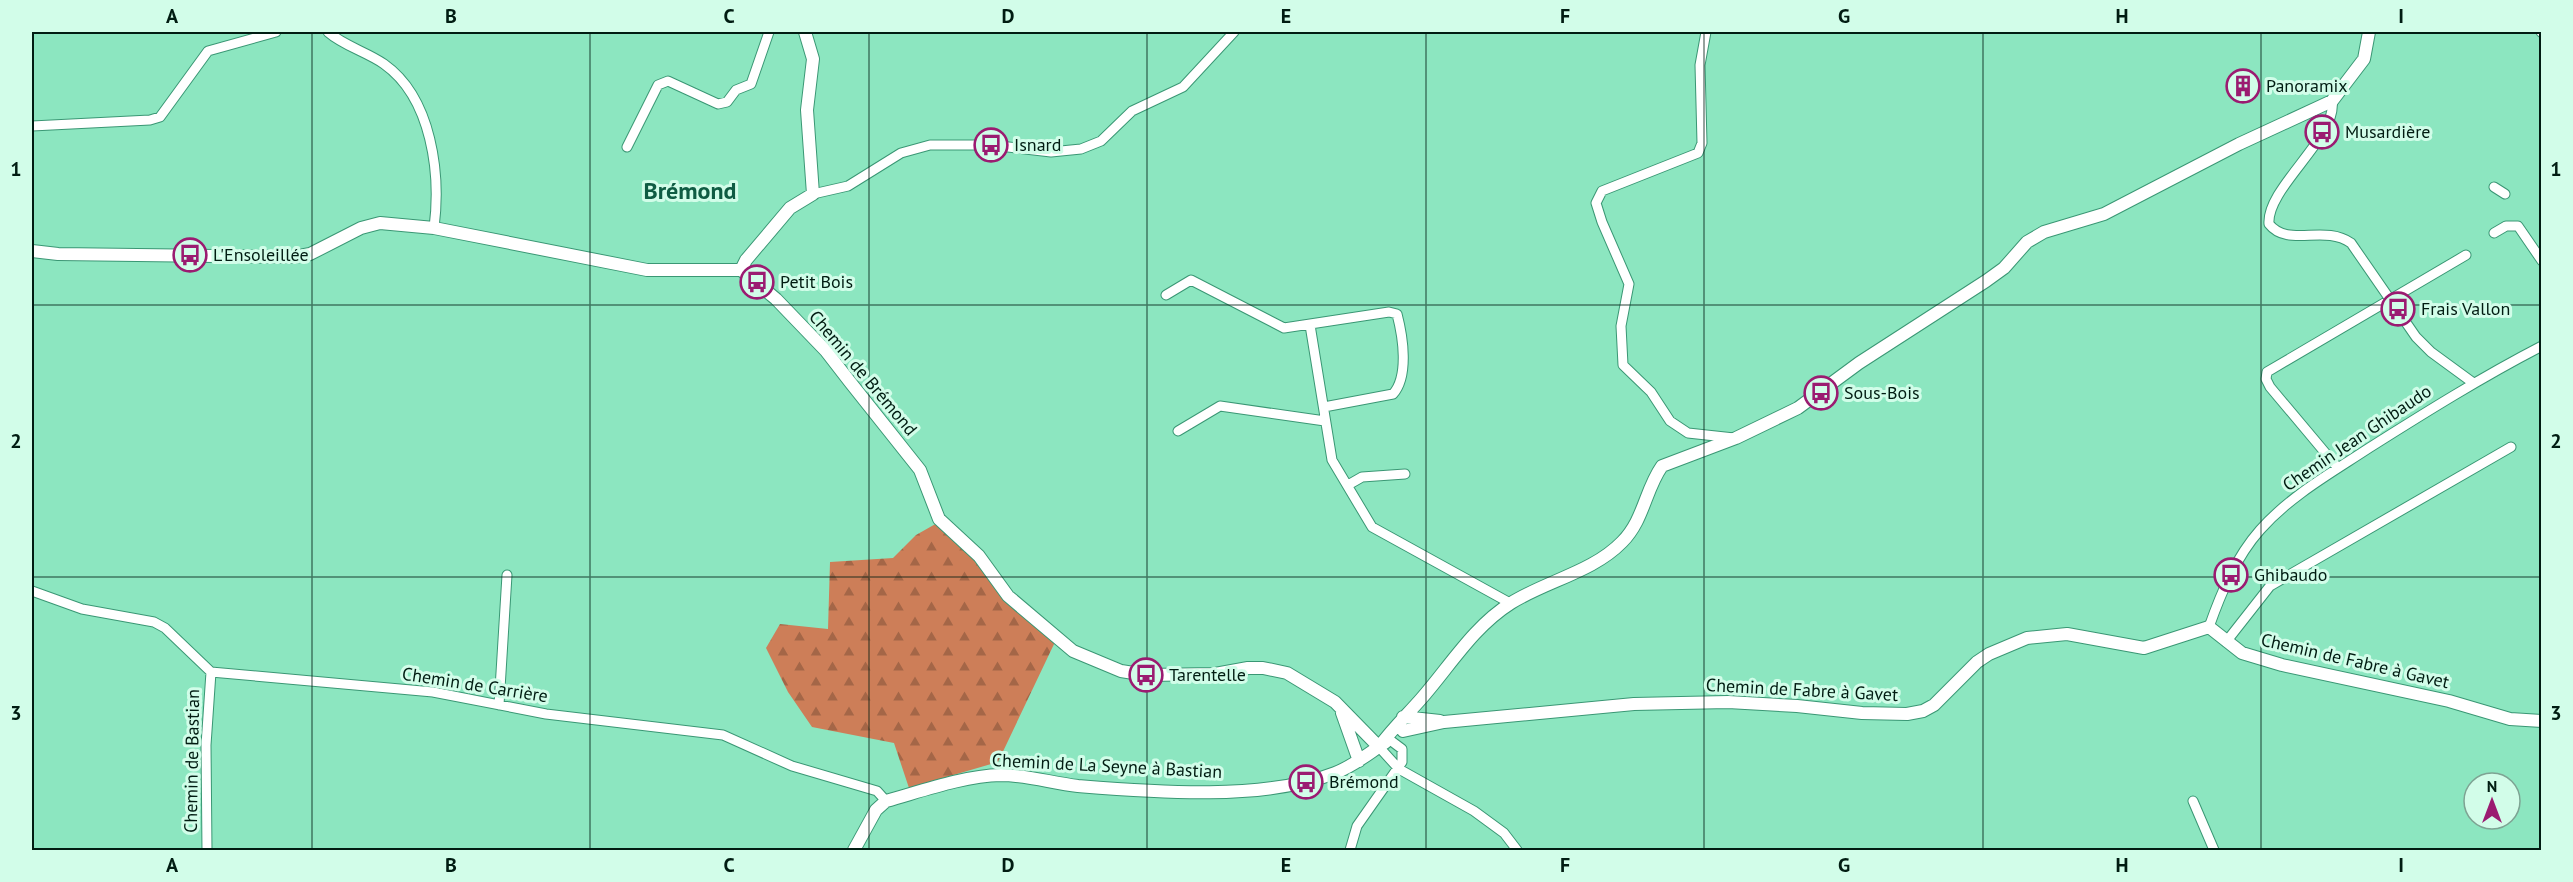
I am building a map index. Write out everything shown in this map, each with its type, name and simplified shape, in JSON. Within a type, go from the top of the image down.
[{"type":"street","points":[[32,126],[150,120],[160,117],[208,51],[276,32]]},
{"type":"street","points":[[328,32],[383,63],[399,78],[411,95],[434,149],[437,172],[434,228]]},
{"type":"street","points":[[627,147],[658,85],[668,81],[718,104],[727,102],[736,90],[751,84],[769,32]]},
{"type":"street","points":[[805,32],[813,59],[807,110],[813,194]]},
{"type":"street","points":[[32,251],[58,254],[294,257],[310,254],[370,224],[434,228],[647,270],[741,270],[746,260],[790,208],[813,194],[848,186],[901,153],[930,145],[992,145],[1051,152],[1081,149],[1101,141],[1132,111],[1183,87],[1234,32]]},
{"type":"street","points":[[1706,32],[1700,65],[1702,143],[1698,153],[1602,191],[1596,203],[1629,284],[1621,326],[1623,364],[1651,392],[1670,421],[1688,433],[1736,438]]},
{"type":"street","name":"Chemin de La Seyne à Bastian","points":[[886,801],[967,780],[1000,775],[1018,775],[1077,785],[1202,792],[1235,790],[1306,782],[1335,773],[1359,761],[1403,731],[1421,699],[1459,650],[1510,603],[1612,551],[1640,517],[1662,466],[1736,438],[1806,403],[1859,363],[1986,281],[2004,267],[2027,243],[2044,232],[2104,214],[2230,148],[2332,101],[2364,59],[2369,32]]},
{"type":"street","points":[[2332,101],[2333,112],[2272,206],[2269,224],[2276,232],[2285,236],[2327,233],[2340,236],[2350,243],[2416,337],[2431,352],[2472,382]]},
{"type":"street","points":[[2494,187],[2505,194]]},
{"type":"street","points":[[2494,233],[2506,226],[2518,226],[2541,261]]},
{"type":"street","points":[[2338,468],[2270,387],[2266,380],[2267,372],[2466,255]]},
{"type":"street","name":"Chemin de Brémond","points":[[741,270],[776,299],[838,366],[920,470],[939,519],[979,556],[1008,596],[1073,651],[1121,671],[1146,675],[1215,674],[1263,668],[1287,674],[1335,702],[1384,742]]},
{"type":"street","points":[[1166,295],[1191,280],[1284,328],[1389,312],[1397,314],[1403,375],[1400,387],[1393,394],[1324,407]]},
{"type":"street","points":[[1310,325],[1332,460],[1372,527],[1510,603]]},
{"type":"street","name":"Chemin Jean Ghibaudo","points":[[2209,627],[2225,586],[2259,531],[2294,498],[2472,382],[2541,346]]},
{"type":"street","points":[[1178,431],[1220,406],[1325,421]]},
{"type":"street","points":[[2226,642],[2270,586],[2511,447]]},
{"type":"street","points":[[1348,485],[1362,477],[1405,474]]},
{"type":"street","points":[[499,705],[507,575]]},
{"type":"street","points":[[32,591],[82,609],[154,622],[165,628],[211,672]]},
{"type":"street","name":"Chemin de Fabre à Gavet","points":[[1403,731],[1444,722],[1607,705],[1675,703],[1786,705],[1862,713],[1907,714],[1923,711],[1934,705],[1977,662],[2027,638],[2067,634],[2144,648],[2209,627],[2242,653],[2282,665],[2449,701],[2510,719],[2541,721]]},
{"type":"street","name":"Chemin de Carrière","points":[[211,672],[433,692],[546,714],[723,735],[792,766],[877,791],[886,801]]},
{"type":"street","name":"Chemin de Bastian","points":[[207,850],[206,745],[211,672]]},
{"type":"street","points":[[1335,702],[1348,726],[1359,761]]},
{"type":"street","name":"Chemin de La Seyne à Bastian","points":[[1384,742],[1409,717]]},
{"type":"street","name":"Chemin de Fabre à Gavet","points":[[1409,717],[1444,722]]},
{"type":"street","points":[[1384,742],[1399,769],[1474,811],[1504,833],[1517,850]]},
{"type":"street","points":[[1350,850],[1357,826],[1402,762],[1402,749],[1384,742]]},
{"type":"street","points":[[854,850],[876,810],[886,801]]},
{"type":"street","points":[[2193,801],[2214,850]]},
{"type":"green space","points":[[939,522],[1055,642],[998,762],[909,788],[894,743],[812,727],[788,692],[766,648],[780,624],[828,629],[830,562],[893,558],[916,535]]},
{"type":"place","name":"Panoramix","points":[[2243,86]]},
{"type":"place","name":"Musardière","points":[[2322,132]]},
{"type":"place","name":"Isnard","points":[[991,145]]},
{"type":"place","name":"L'Ensoleillée","points":[[190,255]]},
{"type":"place","name":"Petit Bois","points":[[757,282]]},
{"type":"place","name":"Frais Vallon","points":[[2398,309]]},
{"type":"place","name":"Sous-Bois","points":[[1821,393]]},
{"type":"place","name":"Ghibaudo","points":[[2231,575]]},
{"type":"place","name":"Tarentelle","points":[[1146,675]]},
{"type":"place","name":"Brémond","points":[[1306,782]]},
{"type":"district","name":"Brémond","points":[[690,191]]}]
